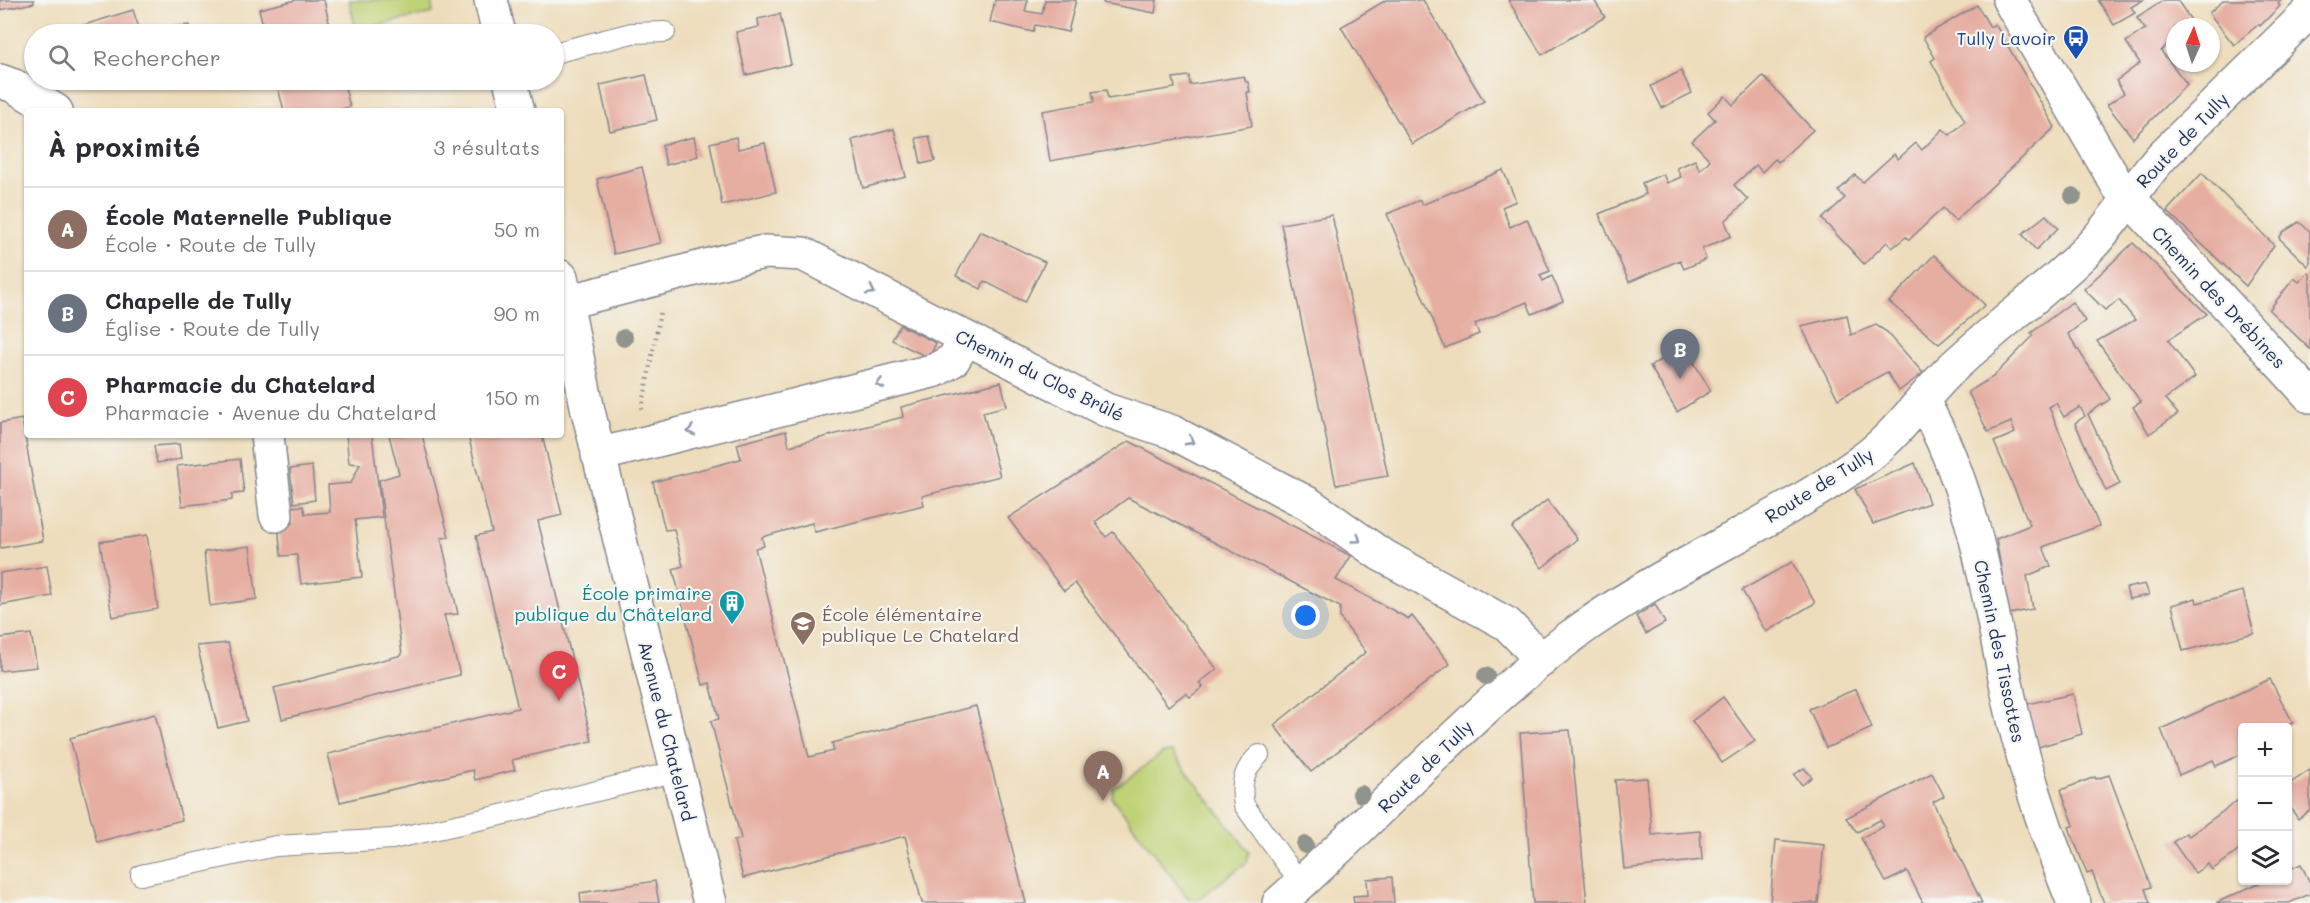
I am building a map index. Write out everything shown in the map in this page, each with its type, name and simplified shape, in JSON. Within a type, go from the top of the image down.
[{"type":"street","points":[[491,0],[497,24]]},
{"type":"street","name":"Chemin des Drébines","points":[[2009,0],[2103,161],[2128,199],[2310,396]]},
{"type":"street","name":"Route de Tully","points":[[1290,893],[1485,709],[1571,636],[1644,589],[1861,462],[1896,433],[1948,372],[2090,247],[2164,154],[2310,11]]},
{"type":"street","points":[[0,81],[14,86],[51,108]]},
{"type":"street","points":[[513,90],[517,108]]},
{"type":"street","name":"Chemin du Clos Brûlé","points":[[564,290],[765,252],[803,254],[1106,410],[1172,432],[1309,504],[1380,554],[1507,624],[1542,660]]},
{"type":"street","name":"Avenue du Chatelard","points":[[564,290],[598,455],[710,903]]},
{"type":"street","points":[[598,455],[936,370],[953,360],[966,339]]},
{"type":"street","name":"Chemin des Tissottes","points":[[1923,402],[1947,447],[1968,504],[2024,761],[2074,903]]},
{"type":"street","points":[[267,438],[276,515]]},
{"type":"lane","points":[[564,50],[632,33],[665,32]]},
{"type":"lane","points":[[1259,755],[1245,772],[1242,783],[1244,805],[1290,893]]},
{"type":"lane","points":[[141,875],[276,846],[392,839],[497,816],[677,771]]},
{"type":"path","points":[[640,419],[660,312],[668,309]]},
{"type":"green space","points":[[349,0],[431,0],[433,13],[383,24],[355,24]]},
{"type":"green space","points":[[1172,752],[1249,852],[1247,862],[1197,900],[1187,897],[1112,798],[1113,789],[1163,753]]},
{"type":"building","points":[[0,0],[34,0],[34,3],[0,10]]},
{"type":"building","points":[[296,0],[324,0],[329,24],[263,24],[259,9]]},
{"type":"building","points":[[995,0],[1028,0],[1025,11],[1042,14],[1045,0],[1076,0],[1068,32],[1035,25],[1033,32],[990,22]]},
{"type":"building","points":[[1104,0],[1157,0],[1155,13],[1103,3]]},
{"type":"building","points":[[1386,0],[1423,0],[1484,101],[1412,144],[1341,27]]},
{"type":"building","points":[[1508,0],[1594,0],[1605,17],[1542,55]]},
{"type":"building","points":[[2098,0],[2143,0],[2131,7],[2135,13],[2114,25]]},
{"type":"building","points":[[2164,0],[2177,0],[2190,18],[2166,18],[2166,46],[2161,51],[2166,57],[2166,72],[2178,72],[2187,84],[2133,138],[2107,105],[2124,93],[2116,81],[2140,63],[2126,42],[2145,29],[2137,18]]},
{"type":"building","points":[[2224,0],[2282,0],[2278,3],[2280,6],[2260,26],[2259,24],[2234,45],[2220,27],[2220,18],[2213,18],[2209,13]]},
{"type":"building","points":[[1977,5],[1990,27],[1995,24],[2055,127],[1955,221],[1943,208],[1909,240],[1906,237],[1892,248],[1887,242],[1864,264],[1822,219],[1845,198],[1838,191],[1855,175],[1863,182],[1894,154],[1898,159],[1916,143],[1922,150],[1943,129],[1950,135],[1965,121],[1931,61],[1935,58],[1923,37]]},
{"type":"building","points":[[133,10],[138,24],[87,24]]},
{"type":"building","points":[[780,14],[791,64],[746,75],[736,32],[759,27],[758,19]]},
{"type":"building","points":[[1681,71],[1692,93],[1662,108],[1651,86]]},
{"type":"building","points":[[646,75],[657,120],[610,131],[600,85]]},
{"type":"building","points":[[1189,76],[1190,85],[1244,76],[1250,92],[1247,92],[1252,126],[1050,161],[1042,111],[1094,102],[1092,92],[1106,90],[1108,99],[1175,88],[1173,78]]},
{"type":"building","points":[[1763,76],[1813,130],[1778,162],[1775,159],[1762,172],[1756,165],[1734,185],[1748,200],[1725,221],[1731,236],[1702,249],[1706,259],[1684,269],[1680,260],[1629,282],[1599,214],[1646,194],[1642,183],[1663,174],[1667,183],[1681,177],[1677,168],[1695,160],[1700,170],[1710,160],[1692,141],[1715,120],[1708,112],[1725,96],[1733,105]]},
{"type":"building","points":[[279,90],[346,90],[350,107],[345,108],[283,108]]},
{"type":"building","points":[[894,129],[906,177],[863,188],[852,140]]},
{"type":"building","points":[[929,136],[935,161],[921,164],[916,138]]},
{"type":"building","points":[[694,137],[698,156],[666,165],[662,145]]},
{"type":"building","points":[[736,137],[738,149],[765,143],[776,192],[722,205],[710,143]]},
{"type":"building","points":[[642,167],[661,243],[614,254],[597,179]]},
{"type":"building","points":[[1503,170],[1516,201],[1502,207],[1510,227],[1527,219],[1550,271],[1540,275],[1543,281],[1552,276],[1563,301],[1532,314],[1527,302],[1475,324],[1479,334],[1445,348],[1387,214],[1420,200],[1422,205]]},
{"type":"building","points":[[2202,173],[2274,245],[2246,286],[2167,211]]},
{"type":"building","points":[[1332,215],[1388,476],[1336,485],[1281,224]]},
{"type":"building","points":[[2046,215],[2058,228],[2036,250],[2022,234]]},
{"type":"building","points":[[2299,222],[2310,231],[2310,263],[2308,266],[2279,238],[2283,232]]},
{"type":"building","points":[[980,231],[1045,262],[1025,302],[984,281],[981,289],[956,276]]},
{"type":"building","points":[[2133,243],[2207,314],[2168,340],[2195,377],[2165,399],[2178,414],[2149,434],[2133,407],[2141,402],[2097,341],[2135,320],[2119,300],[2105,310],[2084,289]]},
{"type":"building","points":[[1934,255],[1985,305],[1939,344],[1889,302]]},
{"type":"building","points":[[2308,272],[2310,274],[2310,349],[2269,310],[2294,278],[2299,282]]},
{"type":"building","points":[[2072,302],[2085,321],[2068,334],[2110,399],[2088,414],[2120,484],[2106,491],[2075,423],[2085,416],[2080,407],[2064,417],[2056,403],[2049,407],[2099,526],[2043,547],[2051,566],[2027,576],[2033,609],[2009,614],[1996,539],[2030,525],[1994,442],[2015,433],[2011,422],[1988,432],[1968,392],[1993,377],[2033,336],[2031,333]]},
{"type":"building","points":[[1847,315],[1851,335],[1876,325],[1887,332],[1923,373],[1899,391],[1887,372],[1838,399],[1801,326]]},
{"type":"building","points":[[900,325],[936,343],[929,358],[892,340]]},
{"type":"building","points":[[1684,346],[1711,391],[1677,412],[1650,366]]},
{"type":"building","name":"École primaire publique du Châtelard","points":[[1001,382],[1007,406],[983,412],[1000,476],[922,496],[924,505],[815,532],[812,523],[762,537],[764,546],[755,548],[809,757],[834,751],[832,743],[976,706],[1026,903],[922,903],[905,836],[743,878],[734,841],[741,839],[711,721],[719,719],[710,683],[703,685],[673,569],[683,566],[674,529],[665,530],[653,482],[741,459],[737,444],[786,431],[789,446],[903,417],[901,407]]},
{"type":"building","points":[[22,419],[43,541],[0,548],[0,423]]},
{"type":"building","points":[[346,438],[372,438],[382,517],[355,520],[362,577],[301,584],[297,555],[281,556],[278,524],[293,523],[291,507],[303,506],[305,514],[330,512],[328,485],[351,483],[360,464],[349,463]]},
{"type":"building","points":[[390,438],[423,438],[449,537],[441,538],[458,614],[444,615],[460,675],[282,719],[274,688],[402,655],[379,480],[399,474]]},
{"type":"building","points":[[469,438],[543,438],[562,515],[538,521],[592,741],[512,760],[515,770],[475,780],[473,770],[340,802],[328,754],[518,708],[476,536],[492,532]]},
{"type":"building","points":[[1129,441],[1351,556],[1336,580],[1409,619],[1412,616],[1450,664],[1311,772],[1274,725],[1366,652],[1340,618],[1340,607],[1128,498],[1095,522],[1106,537],[1113,532],[1217,669],[1199,683],[1203,687],[1190,697],[1186,693],[1168,706],[1075,583],[1064,591],[1008,518]]},
{"type":"building","points":[[179,444],[181,459],[157,463],[154,446]]},
{"type":"building","points":[[240,459],[244,493],[232,494],[232,500],[182,506],[177,466]]},
{"type":"building","points":[[1915,463],[1929,503],[1873,524],[1855,489]]},
{"type":"building","points":[[312,466],[315,500],[294,503],[290,469]]},
{"type":"building","points":[[1547,500],[1577,539],[1542,568],[1512,528]]},
{"type":"building","points":[[147,535],[158,609],[112,617],[100,542]]},
{"type":"building","points":[[250,546],[257,599],[210,606],[204,552]]},
{"type":"building","points":[[1792,562],[1815,603],[1766,632],[1742,590]]},
{"type":"building","points":[[47,566],[52,596],[0,605],[0,573]]},
{"type":"building","points":[[2145,584],[2149,595],[2129,599],[2126,588]]},
{"type":"building","points":[[2243,591],[2254,633],[2183,651],[2172,605],[2196,598],[2197,603]]},
{"type":"building","points":[[1655,604],[1665,623],[1646,634],[1636,616]]},
{"type":"building","points":[[31,634],[37,667],[0,671],[0,638]]},
{"type":"building","points":[[228,643],[247,721],[218,728],[197,646]]},
{"type":"building","points":[[2270,679],[2293,723],[2238,723],[2238,756],[2216,766],[2213,760],[2179,775],[2161,729]]},
{"type":"building","points":[[1856,689],[1872,728],[1826,748],[1809,709]]},
{"type":"building","points":[[2073,694],[2082,734],[2038,747],[2027,704]]},
{"type":"building","points":[[1723,697],[1755,741],[1722,763],[1692,721]]},
{"type":"building","points":[[155,714],[182,820],[97,842],[70,738]]},
{"type":"building","points":[[1570,730],[1587,903],[1533,903],[1520,733]]},
{"type":"building","points":[[1804,768],[1812,777],[1802,785],[1794,775]]},
{"type":"building","points":[[2310,770],[2310,810],[2298,819],[2292,810],[2292,782]]},
{"type":"building","points":[[1932,773],[1944,796],[1933,802],[1982,903],[1923,903],[1907,871],[1886,882],[1861,838],[1884,826],[1880,820],[1857,832],[1846,818]]},
{"type":"building","points":[[2109,775],[2151,887],[2145,889],[2150,903],[2104,903],[2092,872],[2087,874],[2069,827],[2074,825],[2061,790],[2095,777],[2096,779]]},
{"type":"building","points":[[1647,778],[1652,835],[1700,831],[1702,860],[1624,869],[1615,780]]},
{"type":"building","points":[[2238,800],[2238,851],[2212,870],[2208,864],[2195,873],[2173,842],[2186,833],[2189,836]]},
{"type":"building","points":[[1776,840],[1824,845],[1818,903],[1770,903]]},
{"type":"building","points":[[2301,864],[2310,883],[2310,894],[2289,903],[2216,903],[2254,885],[2292,885],[2292,868]]},
{"type":"building","points":[[1392,877],[1394,903],[1354,903],[1353,896],[1368,895],[1367,879]]},
{"type":"building","points":[[655,881],[659,903],[581,903],[580,893]]},
{"type":"place","name":"Tully Lavoir","points":[[2076,61]]},
{"type":"place","name":"Chapelle de Tully","points":[[1680,379]]},
{"type":"place","name":"École primaire publique du Châtelard","points":[[732,626]]},
{"type":"place","name":"École élémentaire publique Le Chatelard","points":[[803,647]]},
{"type":"place","name":"Pharmacie du Chatelard","points":[[559,701]]},
{"type":"place","name":"École Maternelle Publique","points":[[1103,801]]}]
